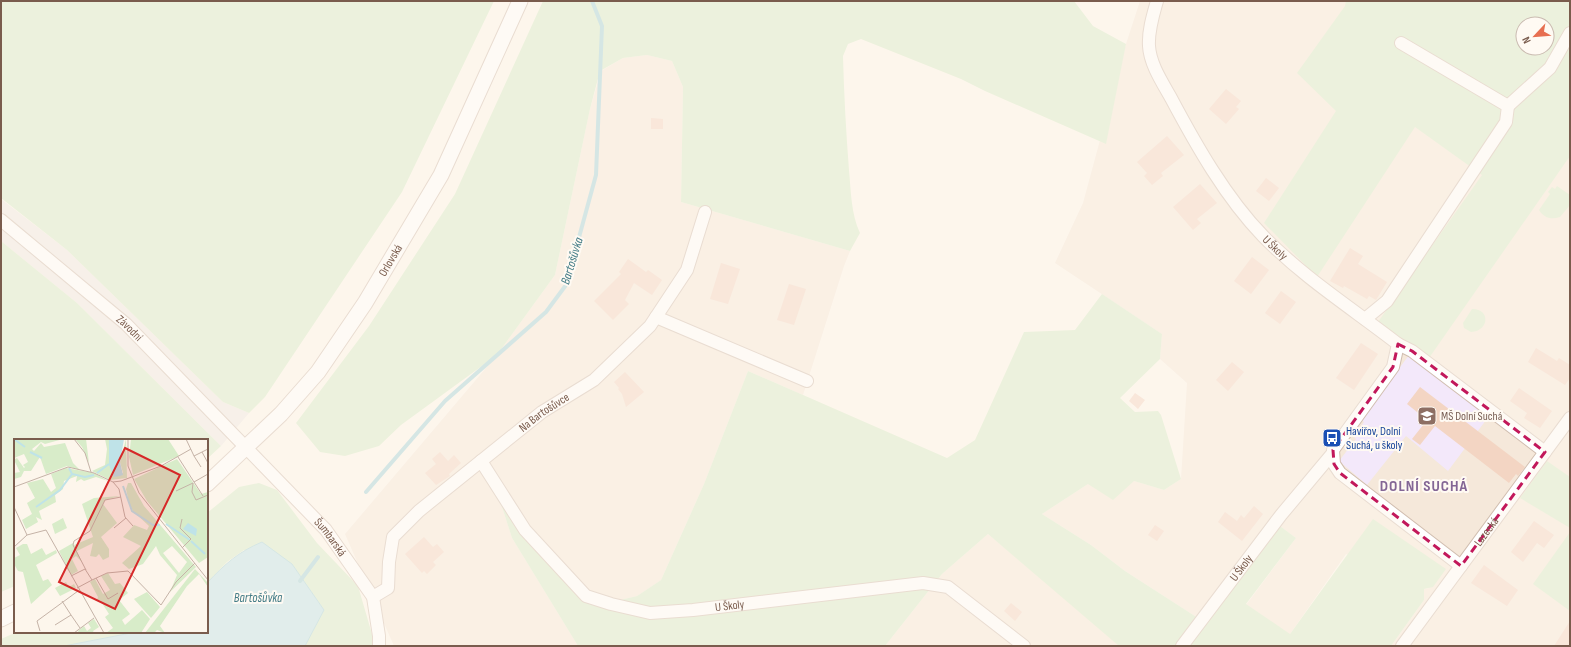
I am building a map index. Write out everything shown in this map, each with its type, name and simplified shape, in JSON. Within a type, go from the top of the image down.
[{"type":"street","name":"Orlovská","points":[[208,483],[247,448],[281,414],[318,372],[365,303],[441,175],[520,1]]},
{"type":"street","name":"U Školy","points":[[1157,1],[1150,33],[1149,46],[1157,74],[1186,127],[1236,204],[1263,236],[1318,285],[1398,344],[1393,367],[1333,450],[1332,454],[1281,515],[1182,646]]},
{"type":"street","points":[[1365,319],[1387,301],[1506,122],[1508,106],[1550,68],[1570,33]]},
{"type":"street","points":[[1401,43],[1508,106]]},
{"type":"street","name":"Na Bartošůvce","points":[[373,597],[388,588],[389,562],[393,537],[419,511],[542,412],[594,380],[650,326],[687,270],[704,212]]},
{"type":"street","name":"Závodní","points":[[1,220],[126,324],[247,448]]},
{"type":"street","points":[[656,317],[807,381]]},
{"type":"street","points":[[1398,344],[1412,351],[1545,452]]},
{"type":"street","name":"Lazecká","points":[[1402,646],[1545,452],[1566,433],[1570,418]]},
{"type":"street","name":"Šumbarská","points":[[247,448],[326,530],[373,597],[379,636],[379,646]]},
{"type":"street","points":[[1332,454],[1334,464],[1340,473],[1461,566]]},
{"type":"street","name":"U Školy","points":[[481,461],[525,530],[586,596],[611,604],[650,613],[693,610],[923,583],[948,587],[1024,646]]},
{"type":"street","points":[[1,619],[14,612]]},
{"type":"highlighted area","points":[[1398,344],[1412,351],[1545,452],[1461,566],[1340,473],[1334,464],[1333,450],[1393,367]]},
{"type":"shaded area","points":[[1140,1],[1570,1],[1570,646],[1391,646],[1424,600],[1424,589],[1430,588],[1346,554],[1290,634],[1288,634],[1246,605],[1296,538],[1280,526],[1273,515],[1198,618],[1125,571],[1091,545],[1042,514],[1088,484],[1134,481],[1164,490],[1181,479],[1187,383],[1160,359],[1162,334],[1055,263],[1083,203],[1126,44]]},
{"type":"shaded area","points":[[647,55],[672,61],[683,87],[681,202],[850,251],[803,395],[748,371],[704,484],[661,580],[637,596],[616,601],[582,598],[480,470],[502,507],[512,538],[578,646],[394,646],[345,534],[497,355],[555,275],[590,109],[601,71],[623,58]]},
{"type":"shaded area","points":[[1,199],[67,250],[223,402],[249,413],[221,446],[77,303],[1,241]]},
{"type":"shaded area","name":"MŠ Dolní Suchá","points":[[1412,351],[1492,412],[1448,471],[1406,436],[1367,485],[1339,461],[1356,439],[1354,437],[1364,422],[1361,420]]},
{"type":"shaded area","points":[[988,534],[1111,637],[1119,646],[885,646],[942,574]]},
{"type":"green space","points":[[1,1],[494,1],[402,192],[265,397],[249,413],[223,402],[67,250],[1,198]]},
{"type":"green space","points":[[543,1],[1074,1],[1093,26],[1126,44],[1106,144],[961,79],[861,39],[848,44],[843,56],[847,142],[852,202],[860,233],[850,251],[681,202],[683,87],[672,61],[647,55],[623,58],[600,71],[590,109],[555,275],[497,355],[401,425],[379,446],[345,456],[320,452],[296,423],[369,326],[455,194]]},
{"type":"green space","points":[[1346,1],[1570,1],[1570,156],[1429,358],[1400,340],[1378,322],[1482,175],[1415,127],[1317,277],[1264,223],[1336,111],[1297,73],[1345,6]]},
{"type":"green space","points":[[1557,186],[1570,195],[1570,205],[1560,217],[1548,218],[1539,210],[1550,194],[1548,192],[1552,187],[1555,189]]},
{"type":"green space","points":[[1,241],[77,303],[221,446],[208,458],[208,439],[14,439],[14,586],[1,592]]},
{"type":"green space","points":[[1102,294],[1162,334],[1160,359],[1120,398],[1135,412],[1158,411],[1161,415],[1181,479],[1164,490],[1134,481],[1113,500],[1088,484],[1042,514],[1091,545],[1125,571],[1198,618],[1178,646],[1119,646],[988,534],[942,574],[885,646],[578,646],[512,538],[502,507],[480,470],[582,598],[616,601],[637,596],[661,580],[704,484],[748,371],[947,458],[975,440],[1024,332],[1075,330]]},
{"type":"green space","points":[[1472,309],[1482,312],[1485,316],[1485,320],[1482,328],[1471,332],[1464,328],[1463,323]]},
{"type":"green space","points":[[1547,461],[1570,477],[1570,528],[1520,498]]},
{"type":"green space","points":[[259,483],[277,490],[317,543],[358,586],[374,641],[373,646],[305,646],[324,610],[292,564],[244,550],[227,562],[208,582],[208,512],[239,487]]},
{"type":"green space","points":[[1373,519],[1446,569],[1433,587],[1424,589],[1424,600],[1391,646],[1189,646],[1280,526],[1296,538],[1246,604],[1290,634]]},
{"type":"green space","points":[[1570,532],[1570,611],[1533,584]]},
{"type":"green space","points":[[15,633],[131,633],[64,646],[1,646],[1,639]]},
{"type":"water","name":"Bartošůvka","points":[[262,542],[292,564],[324,610],[305,646],[64,646],[131,633],[208,633],[208,582],[232,559]]},
{"type":"building","points":[[1226,89],[1241,101],[1236,107],[1239,109],[1226,124],[1209,109]]},
{"type":"building","points":[[651,118],[663,119],[663,129],[651,129]]},
{"type":"building","points":[[1167,136],[1184,155],[1161,173],[1163,176],[1152,185],[1144,176],[1147,173],[1137,162]]},
{"type":"building","points":[[1266,178],[1279,188],[1269,201],[1256,191]]},
{"type":"building","points":[[1200,184],[1217,203],[1197,219],[1201,223],[1193,230],[1173,207]]},
{"type":"building","points":[[1350,248],[1363,256],[1358,264],[1387,282],[1376,300],[1369,296],[1367,299],[1344,286],[1343,288],[1330,281]]},
{"type":"building","points":[[1252,257],[1269,270],[1251,294],[1234,281]]},
{"type":"building","points":[[628,259],[646,272],[648,270],[662,280],[652,295],[634,283],[625,300],[629,304],[613,320],[594,301],[621,274],[619,272]]},
{"type":"building","points":[[721,263],[740,269],[728,304],[710,299]]},
{"type":"building","points":[[789,284],[806,289],[794,325],[777,320]]},
{"type":"building","points":[[1281,291],[1296,302],[1280,324],[1265,313]]},
{"type":"building","points":[[1361,343],[1378,354],[1354,390],[1336,378]]},
{"type":"building","points":[[1536,348],[1557,361],[1559,358],[1570,365],[1570,378],[1565,385],[1528,362]]},
{"type":"building","points":[[1232,362],[1244,372],[1228,391],[1216,380]]},
{"type":"building","points":[[625,372],[644,392],[626,407],[622,394],[614,382]]},
{"type":"building","points":[[1420,387],[1525,467],[1518,476],[1516,474],[1509,483],[1435,426],[1420,445],[1412,439],[1427,420],[1407,404]]},
{"type":"building","points":[[1519,388],[1552,411],[1540,428],[1524,418],[1527,413],[1510,401]]},
{"type":"building","points":[[1135,393],[1145,400],[1138,409],[1129,401]]},
{"type":"building","points":[[440,452],[448,461],[454,455],[461,463],[449,474],[450,476],[436,485],[425,473],[436,464],[432,459]]},
{"type":"building","points":[[1254,506],[1263,514],[1242,541],[1218,522],[1225,512],[1237,521],[1241,515],[1244,518]]},
{"type":"building","points":[[1534,521],[1554,535],[1544,548],[1537,543],[1523,562],[1511,552]]},
{"type":"building","points":[[1155,525],[1164,531],[1157,541],[1148,535]]},
{"type":"building","points":[[424,537],[433,547],[437,544],[444,552],[433,562],[436,565],[427,574],[424,571],[422,573],[405,554]]},
{"type":"building","points":[[1484,565],[1518,590],[1507,606],[1471,583]]},
{"type":"building","points":[[1011,603],[1022,612],[1015,621],[1004,611]]},
{"type":"building","points":[[1570,621],[1570,646],[1554,646]]},
{"type":"waterway","name":"Bartošůvka","points":[[366,492],[445,401],[546,312],[566,285],[596,175],[602,26],[592,1]]},
{"type":"waterway","name":"Bartošůvka","points":[[300,581],[318,557]]},
{"type":"place","name":"MŠ Dolní Suchá","points":[[1427,416]]},
{"type":"place","name":"Havířov, Dolní Suchá, u školy","points":[[1332,438]]},
{"type":"district","name":"DOLNÍ SUCHÁ","points":[[1424,486]]}]
